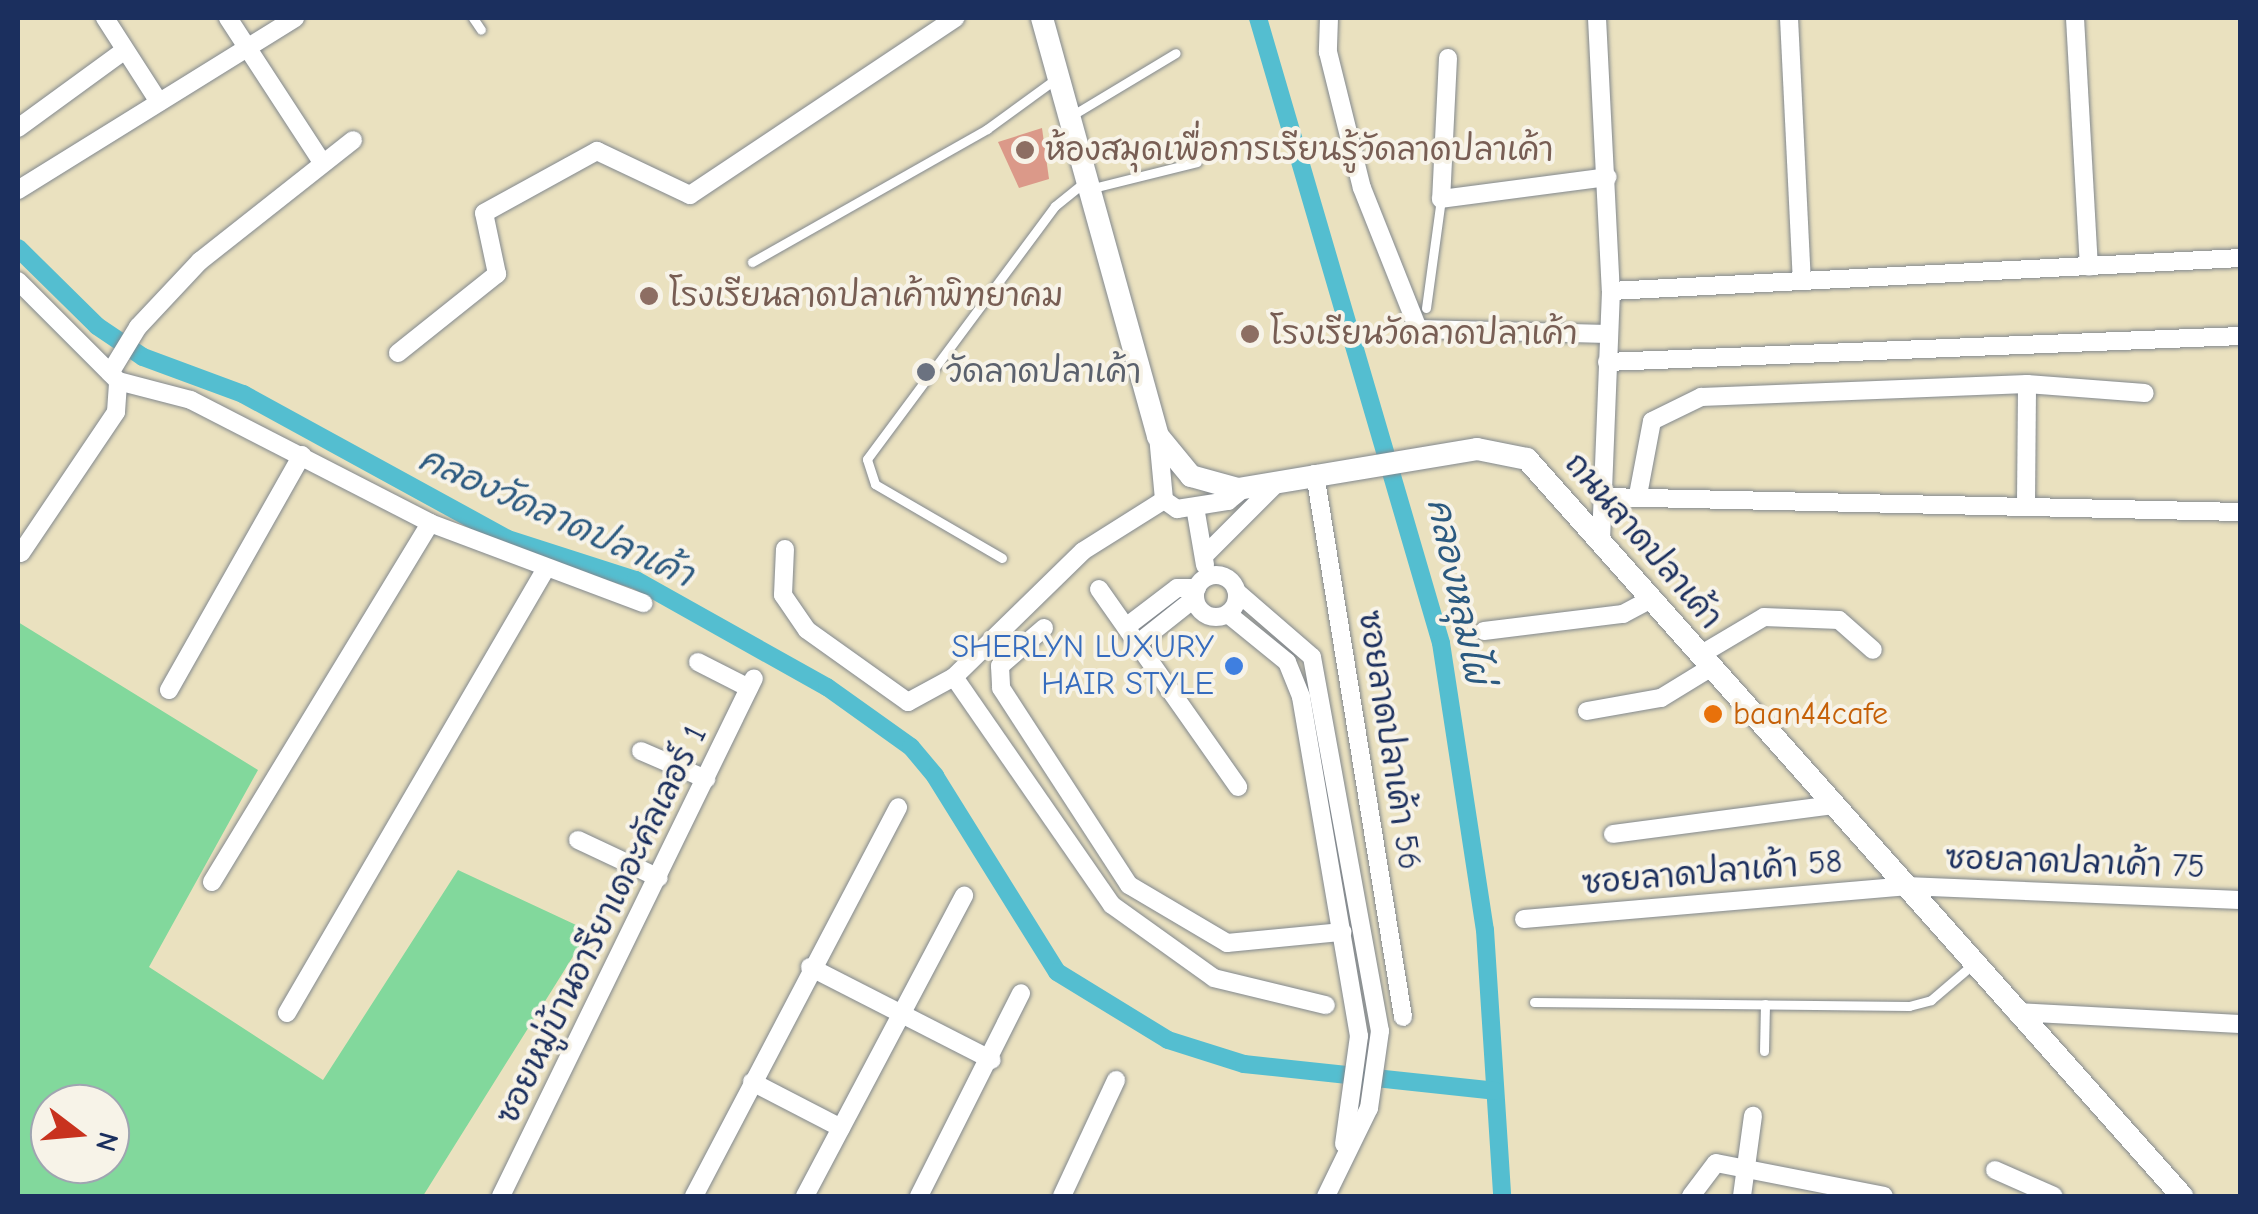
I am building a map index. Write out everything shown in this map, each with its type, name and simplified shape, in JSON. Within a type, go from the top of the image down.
[{"type":"main road","name":"ถนนลาดปลาเค้า","points":[[1044,18],[1158,436],[1208,488],[1244,488],[1420,456],[1517,453],[1602,536],[1705,661],[2182,1196]]},
{"type":"street","points":[[105,18],[159,102]]},
{"type":"street","points":[[228,18],[322,162]]},
{"type":"street","points":[[18,190],[295,18]]},
{"type":"street","points":[[398,353],[497,274],[479,224],[484,213],[597,151],[690,195],[954,18]]},
{"type":"street","points":[[1329,18],[1358,173],[1418,329],[1608,334]]},
{"type":"street","points":[[1597,18],[1612,291],[1602,536]]},
{"type":"street","points":[[1789,18],[1802,281]]},
{"type":"street","points":[[2075,18],[2089,267]]},
{"type":"street","points":[[18,128],[125,50]]},
{"type":"street","points":[[1448,58],[1441,200],[1608,177]]},
{"type":"street","points":[[21,553],[116,412],[115,373],[138,327],[200,261],[353,140]]},
{"type":"street","points":[[1612,291],[2240,258]]},
{"type":"street","points":[[18,281],[115,373],[145,382],[302,455],[430,523],[545,570],[643,604]]},
{"type":"street","points":[[1607,362],[2240,336]]},
{"type":"street","points":[[1638,496],[1652,421],[1701,397],[2027,384],[2145,393]]},
{"type":"street","points":[[2026,504],[2027,384]]},
{"type":"street","points":[[1158,436],[1164,500]]},
{"type":"street","points":[[170,690],[302,455]]},
{"type":"street","name":"ซอยลาดปลาเค้า 56","points":[[1314,474],[1404,1017]]},
{"type":"street","points":[[1204,556],[1278,482]]},
{"type":"street","points":[[785,549],[783,594],[831,656],[908,702],[954,677],[1084,550],[1164,500],[1195,506],[1244,488]]},
{"type":"street","points":[[1604,497],[2240,512]]},
{"type":"street","points":[[1195,506],[1204,556],[1200,588],[1207,615],[1228,614],[1287,662],[1301,697],[1360,1049],[1360,1105]]},
{"type":"street","points":[[212,882],[430,523]]},
{"type":"street","points":[[286,1013],[545,570]]},
{"type":"street","points":[[1138,644],[1200,588],[1226,577],[1237,592],[1312,657],[1380,1049],[1326,1196]]},
{"type":"street","points":[[1126,627],[1177,588],[1200,588]]},
{"type":"street","points":[[1098,589],[1238,786]]},
{"type":"street","points":[[1228,614],[1237,592]]},
{"type":"street","points":[[1484,632],[1623,614],[1652,598]]},
{"type":"street","points":[[1586,710],[1661,698],[1764,618],[1839,620],[1873,650]]},
{"type":"street","points":[[1044,628],[1000,666],[1001,688],[1129,885],[1227,942],[1342,932]]},
{"type":"street","name":"ซอยหมู่บ้านอารียาเดอะคัลเลอร์ 1","points":[[502,1196],[752,683],[698,662]]},
{"type":"street","points":[[954,677],[1112,906],[1214,978],[1326,1005]]},
{"type":"street","points":[[641,751],[706,780]]},
{"type":"street","points":[[1613,834],[1832,805]]},
{"type":"street","points":[[694,1196],[810,967],[898,807]]},
{"type":"street","points":[[578,840],[659,878]]},
{"type":"street","name":"ซอยลาดปลาเค้า 75","points":[[1906,886],[2240,900]]},
{"type":"street","name":"ซอยลาดปลาเค้า 58","points":[[1524,919],[1906,886]]},
{"type":"street","points":[[805,1196],[964,896]]},
{"type":"street","points":[[810,967],[992,1060]]},
{"type":"street","points":[[919,1196],[992,1060],[1021,993]]},
{"type":"street","points":[[2016,1012],[2240,1024]]},
{"type":"street","points":[[1062,1196],[1116,1080]]},
{"type":"street","points":[[752,1082],[841,1128]]},
{"type":"street","points":[[1742,1196],[1753,1116]]},
{"type":"street","points":[[1691,1196],[1705,1168],[1744,1170],[1884,1196]]},
{"type":"street","points":[[1996,1170],[2054,1196]]},
{"type":"lane","points":[[473,18],[481,30]]},
{"type":"lane","points":[[1070,116],[1176,54]]},
{"type":"lane","points":[[752,262],[987,129],[1059,76]]},
{"type":"lane","points":[[1002,558],[876,484],[867,460],[1056,206],[1089,184],[1197,162]]},
{"type":"lane","points":[[1426,308],[1441,200]]},
{"type":"lane","points":[[1534,1002],[1921,1004],[1973,964]]},
{"type":"lane","points":[[1764,1051],[1765,1004]]},
{"type":"green space","points":[[18,622],[258,770],[149,967],[323,1080],[458,870],[589,931],[423,1196],[18,1196]]},
{"type":"building","name":"ห้องสมุดเพื่อการเรียนรู้วัดลาดปลาเค้า","points":[[1042,128],[1049,179],[1019,188],[998,142]]},
{"type":"waterway","name":"คลองหลุมไผ่","points":[[1258,18],[1441,643],[1485,930],[1502,1196]]},
{"type":"waterway","name":"คลองวัดลาดปลาเค้า","points":[[18,248],[97,326],[143,357],[243,394],[508,539],[636,580],[827,687],[911,747],[935,776],[1057,972],[1168,1040],[1244,1064],[1495,1091]]},
{"type":"place","name":"ห้องสมุดเพื่อการเรียนรู้วัดลาดปลาเค้า","points":[[1025,150]]},
{"type":"place","name":"โรงเรียนลาดปลาเค้าพิทยาคม","points":[[649,296]]},
{"type":"place","name":"โรงเรียนวัดลาดปลาเค้า","points":[[1250,334]]},
{"type":"place","name":"วัดลาดปลาเค้า","points":[[926,372]]},
{"type":"place","name":"SHERLYN LUXURY HAIR STYLE","points":[[1234,666]]},
{"type":"place","name":"baan44cafe","points":[[1713,714]]}]
